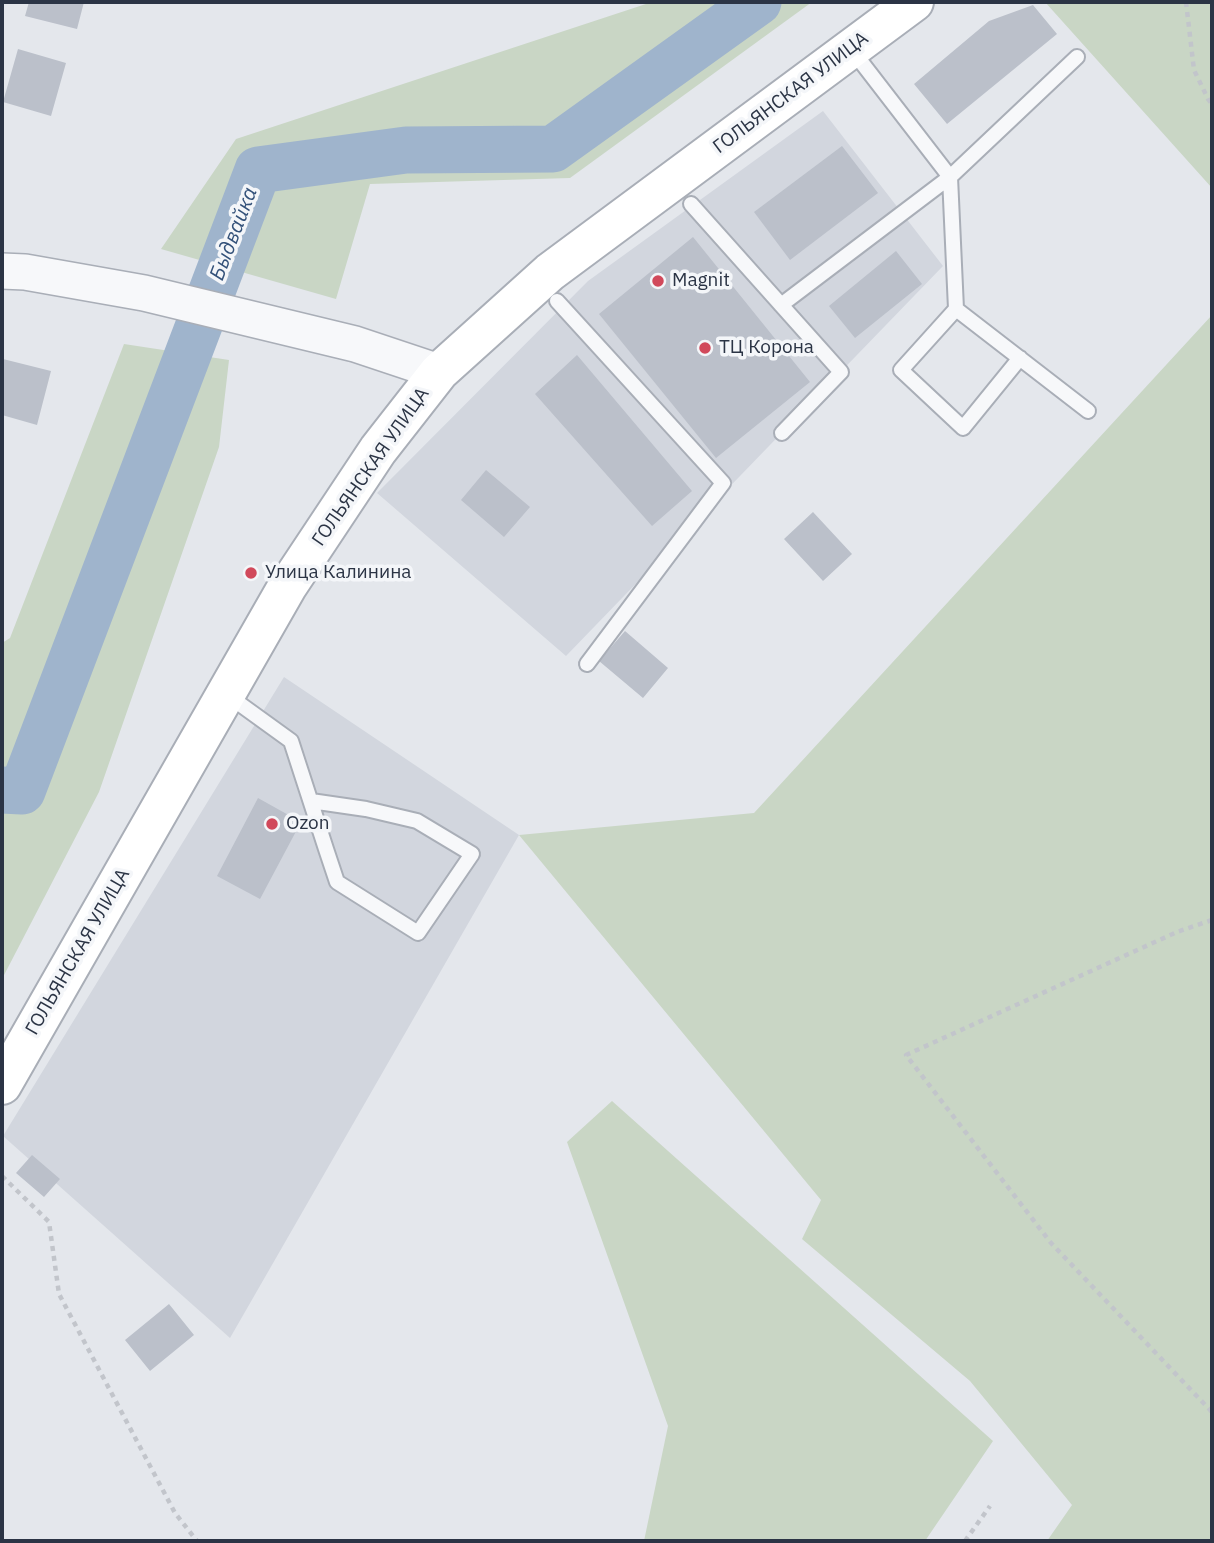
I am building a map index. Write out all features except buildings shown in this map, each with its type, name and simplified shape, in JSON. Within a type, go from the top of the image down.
[{"type":"main road","name":"ГОЛЬЯНСКАЯ УЛИЦА","points":[[2,1085],[295,575],[378,450],[439,372],[550,272],[914,2]]},
{"type":"street","points":[[2,271],[24,272],[144,293],[261,320],[355,344],[439,372]]},
{"type":"lane","points":[[851,49],[950,177],[956,309],[901,370],[963,428],[1020,358]]},
{"type":"lane","points":[[781,305],[950,177],[1077,57]]},
{"type":"lane","points":[[691,204],[841,372],[782,433]]},
{"type":"lane","points":[[556,301],[723,483],[587,664]]},
{"type":"lane","points":[[956,309],[1088,411]]},
{"type":"lane","points":[[225,694],[291,741],[311,801],[338,882],[418,933],[472,854],[417,821],[366,809],[311,801]]},
{"type":"path","points":[[1186,2],[1194,69],[1212,111]]},
{"type":"path","points":[[1212,920],[1177,932],[906,1055],[1051,1243],[1212,1412]]},
{"type":"path","points":[[2,1176],[48,1222],[59,1294],[175,1513],[197,1541]]},
{"type":"path","points":[[965,1541],[990,1506]]},
{"type":"shaded area","points":[[823,111],[943,266],[566,656],[377,493],[588,281]]},
{"type":"shaded area","points":[[284,677],[519,835],[230,1338],[3,1136]]},
{"type":"green space","points":[[652,2],[812,2],[570,178],[370,184],[336,299],[161,249],[236,139]]},
{"type":"green space","points":[[1045,2],[1212,2],[1212,188]]},
{"type":"green space","points":[[1212,315],[1212,1541],[1047,1541],[1072,1505],[970,1381],[802,1239],[821,1200],[519,835],[754,813]]},
{"type":"green space","points":[[124,344],[229,360],[219,447],[99,792],[2,979],[2,643],[10,638]]},
{"type":"green space","points":[[612,1101],[993,1441],[925,1541],[644,1541],[668,1426],[567,1142]]},
{"type":"waterway","name":"Быдвайка","points":[[2,790],[22,791],[258,170],[406,150],[553,149],[758,2]]},
{"type":"place","name":"Magnit","points":[[658,281]]},
{"type":"place","name":"ТЦ Корона","points":[[705,348]]},
{"type":"place","name":"Улица Калинина","points":[[251,573]]},
{"type":"place","name":"Ozon","points":[[272,824]]}]
